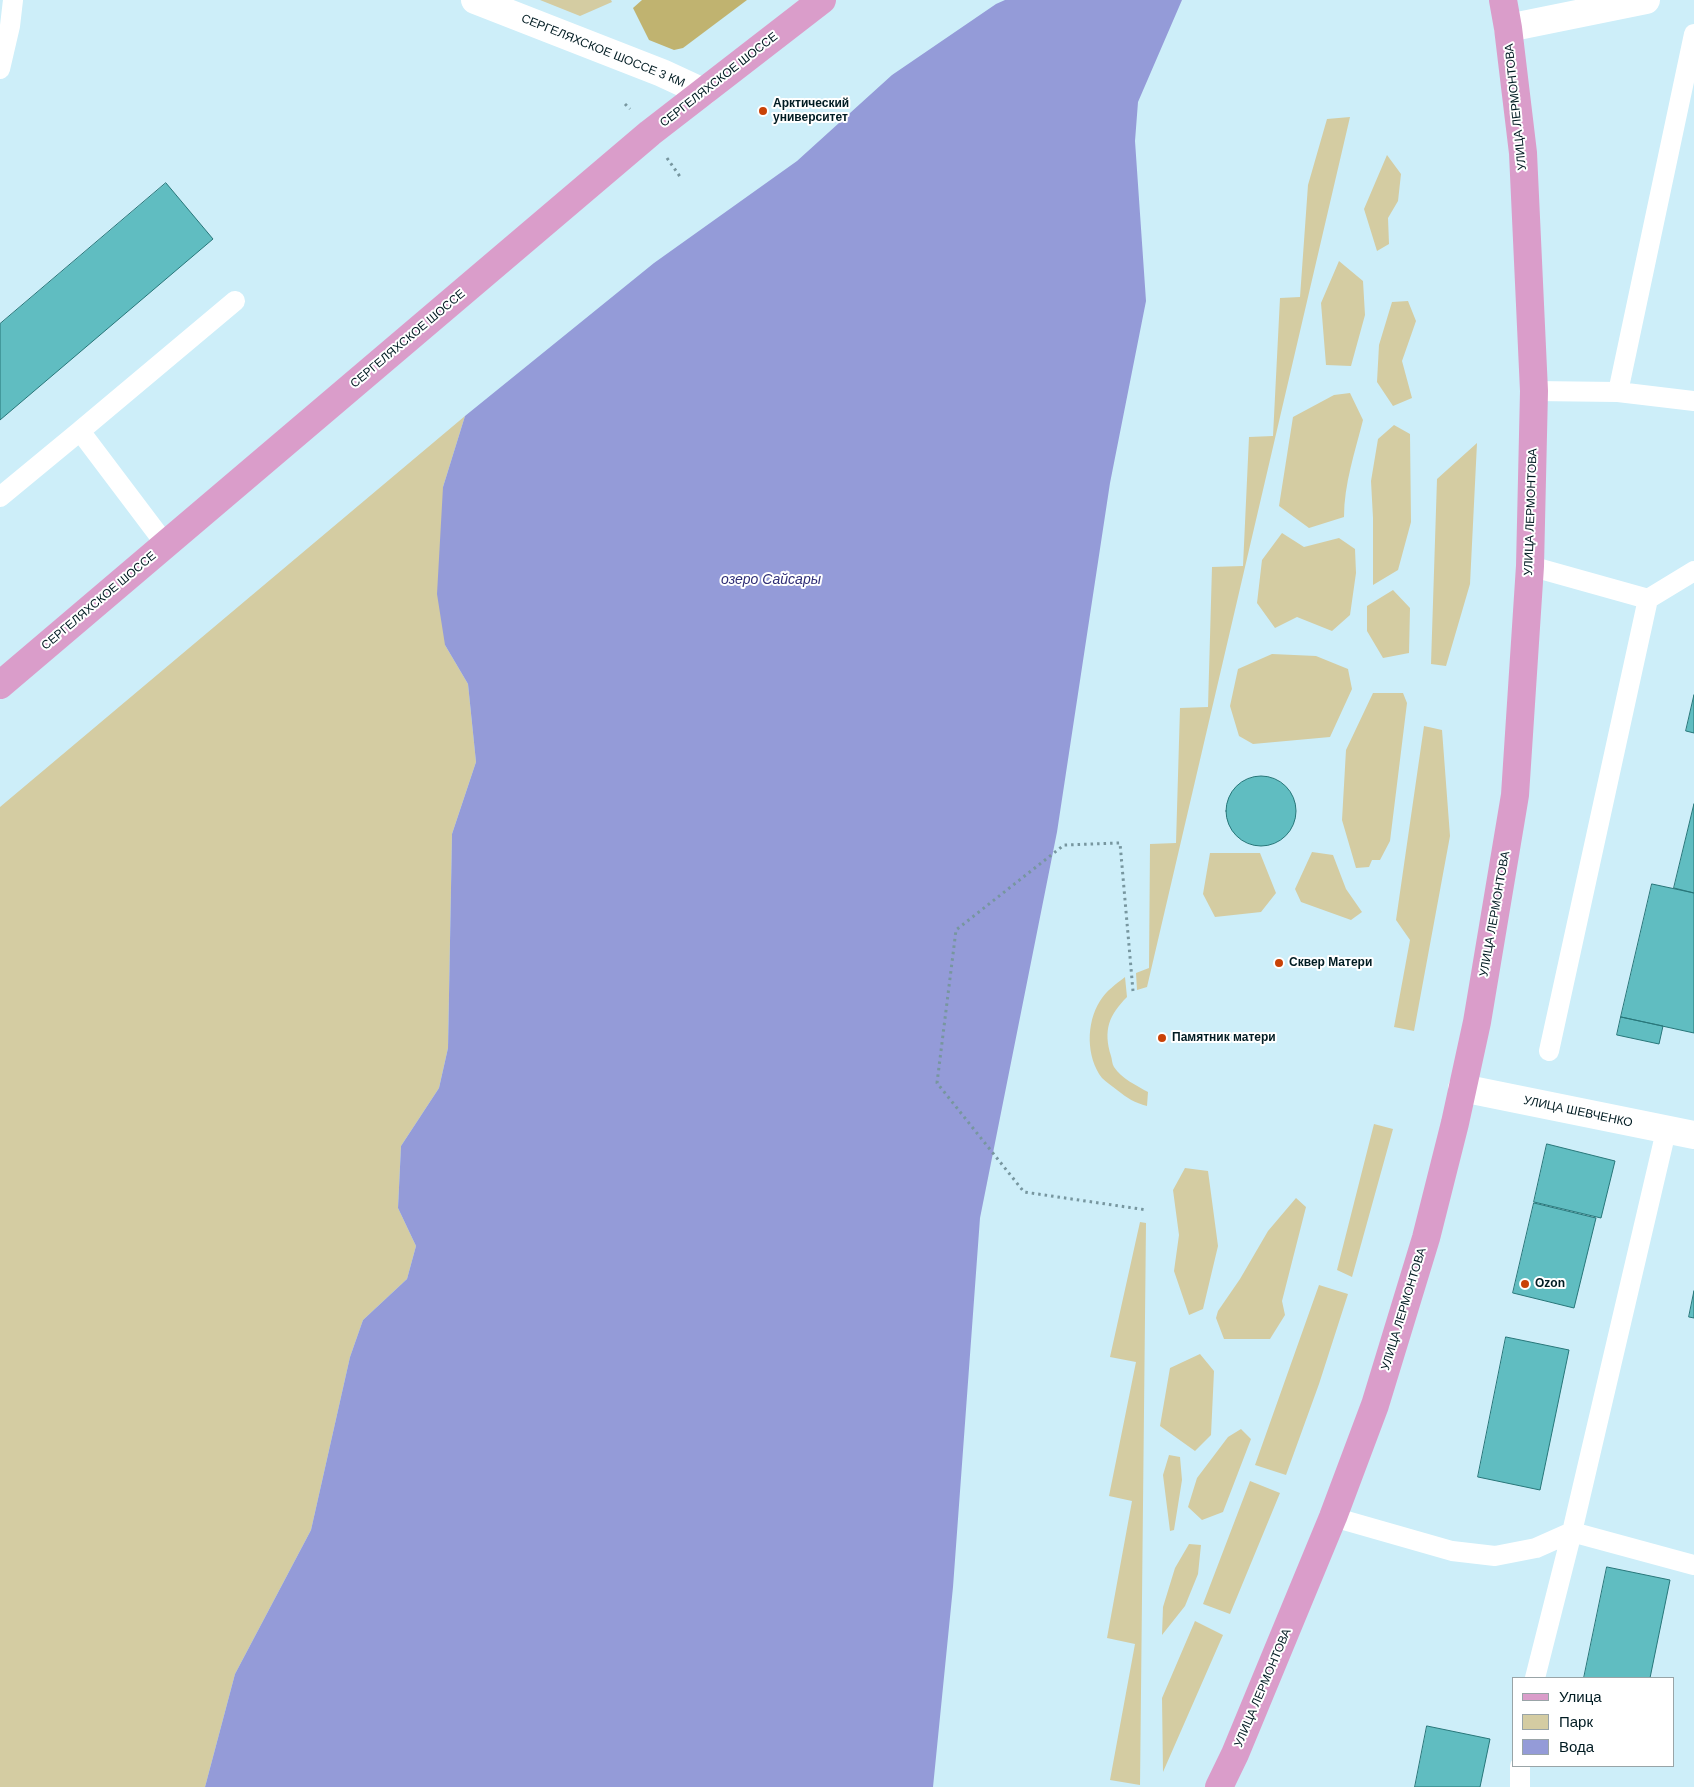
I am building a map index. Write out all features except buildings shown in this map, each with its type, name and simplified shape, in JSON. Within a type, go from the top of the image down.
[{"type":"main road","name":"СЕРГЕЛЯХСКОЕ ШОССЕ","points":[[0,686],[650,133],[822,0]]},
{"type":"main road","name":"УЛИЦА ЛЕРМОНТОВА","points":[[1219,1787],[1239,1745],[1333,1517],[1375,1405],[1426,1238],[1477,1022],[1515,796],[1530,566],[1534,391],[1523,153],[1503,0]]},
{"type":"street","points":[[1508,28],[1646,0]]},
{"type":"street","name":"СЕРГЕЛЯХСКОЕ ШОССЕ 3 КМ","points":[[479,1],[662,73],[703,92]]},
{"type":"street","name":"УЛИЦА ШЕВЧЕНКО","points":[[1462,1088],[1666,1131],[1694,1135]]},
{"type":"lane","points":[[0,69],[10,26],[13,0]]},
{"type":"lane","points":[[1618,392],[1694,34]]},
{"type":"lane","points":[[0,497],[235,301]]},
{"type":"lane","points":[[1534,391],[1618,392],[1694,401]]},
{"type":"lane","points":[[80,431],[166,545]]},
{"type":"lane","points":[[1530,566],[1648,599]]},
{"type":"lane","points":[[1549,1051],[1648,599],[1694,571]]},
{"type":"lane","points":[[1535,1677],[1572,1532],[1666,1131]]},
{"type":"lane","points":[[1333,1517],[1452,1551],[1495,1556],[1536,1548],[1572,1532],[1694,1565]]},
{"type":"lane","points":[[1520,1767],[1520,1787]]},
{"type":"path","points":[[1133,992],[1120,843],[1064,845],[956,930],[937,1083],[1024,1192],[1146,1210]]},
{"type":"green space","points":[[540,0],[611,0],[612,2],[580,16]]},
{"type":"green space","points":[[1350,117],[1147,987],[1137,990],[1136,973],[1149,968],[1150,844],[1176,843],[1180,708],[1208,707],[1212,567],[1243,566],[1249,437],[1273,436],[1280,298],[1300,297],[1308,185],[1327,119]]},
{"type":"green space","points":[[1387,155],[1401,174],[1398,201],[1388,218],[1389,244],[1377,251],[1364,209]]},
{"type":"green space","points":[[1339,261],[1363,281],[1365,315],[1351,366],[1326,365],[1321,303]]},
{"type":"green space","points":[[1408,301],[1416,321],[1402,361],[1412,398],[1393,406],[1377,382],[1379,345],[1392,302]]},
{"type":"green space","points":[[1350,393],[1363,420],[1348,480],[1344,517],[1309,528],[1279,506],[1293,417],[1334,395]]},
{"type":"green space","points":[[465,416],[443,487],[445,645],[468,684],[476,762],[452,834],[448,1048],[439,1088],[401,1146],[398,1208],[416,1246],[407,1279],[363,1320],[350,1357],[311,1530],[235,1674],[205,1787],[0,1787],[0,807]]},
{"type":"green space","points":[[1394,425],[1410,434],[1411,522],[1398,570],[1373,585],[1371,481],[1378,439]]},
{"type":"green space","points":[[1477,443],[1470,584],[1446,666],[1431,664],[1437,479]]},
{"type":"green space","points":[[1282,533],[1304,547],[1339,538],[1355,549],[1356,573],[1350,615],[1332,631],[1297,617],[1275,628],[1257,603],[1262,560]]},
{"type":"green space","points":[[1393,590],[1410,608],[1409,653],[1383,658],[1367,631],[1367,606]]},
{"type":"green space","points":[[1272,654],[1316,656],[1348,669],[1352,689],[1330,737],[1253,744],[1239,736],[1230,706],[1238,669]]},
{"type":"green space","points":[[1373,693],[1403,693],[1407,703],[1390,841],[1380,860],[1372,860],[1369,867],[1356,868],[1342,820],[1346,750]]},
{"type":"green space","points":[[1424,726],[1442,730],[1450,836],[1414,1031],[1394,1027],[1410,940],[1396,920]]},
{"type":"green space","points":[[1312,852],[1333,855],[1346,889],[1362,912],[1351,920],[1301,902],[1295,889]]},
{"type":"green space","points":[[1210,853],[1260,853],[1276,893],[1261,912],[1215,917],[1203,894]]},
{"type":"green space","points":[[1125,977],[1127,997],[1116,1010],[1109,1024],[1109,1047],[1114,1067],[1117,1071],[1148,1092],[1147,1106],[1128,1098],[1102,1078],[1093,1060],[1091,1050],[1090,1029],[1095,1010],[1105,994]]},
{"type":"green space","points":[[1374,1124],[1393,1129],[1352,1277],[1337,1270]]},
{"type":"green space","points":[[1185,1168],[1208,1171],[1218,1246],[1203,1309],[1189,1315],[1174,1271],[1179,1235],[1173,1190]]},
{"type":"green space","points":[[1296,1198],[1306,1207],[1282,1301],[1285,1315],[1270,1339],[1224,1339],[1216,1318],[1218,1311],[1240,1279],[1268,1231]]},
{"type":"green space","points":[[1140,1222],[1146,1223],[1140,1785],[1110,1780],[1135,1644],[1107,1638],[1132,1501],[1109,1496],[1136,1362],[1110,1357]]},
{"type":"green space","points":[[1319,1285],[1348,1294],[1319,1384],[1286,1475],[1255,1465]]},
{"type":"green space","points":[[1200,1354],[1214,1371],[1211,1435],[1195,1451],[1160,1426],[1170,1368]]},
{"type":"green space","points":[[1241,1429],[1251,1439],[1223,1512],[1202,1520],[1188,1507],[1197,1478],[1228,1437]]},
{"type":"green space","points":[[1169,1455],[1180,1457],[1182,1480],[1174,1530],[1170,1531],[1163,1475]]},
{"type":"green space","points":[[1250,1481],[1280,1493],[1230,1614],[1203,1604]]},
{"type":"green space","points":[[1189,1544],[1201,1545],[1198,1574],[1185,1606],[1162,1635],[1163,1607],[1175,1568]]},
{"type":"green space","points":[[1195,1621],[1223,1635],[1163,1772],[1162,1698]]},
{"type":"shaded area","points":[[642,0],[747,0],[683,48],[674,50],[649,40],[633,8]]},
{"type":"water","name":"озеро Сайсары","points":[[1005,0],[1182,0],[1138,102],[1135,141],[1146,301],[1110,483],[1057,832],[980,1218],[953,1587],[933,1787],[205,1787],[235,1674],[311,1530],[350,1357],[363,1320],[407,1279],[416,1246],[398,1208],[401,1146],[439,1088],[448,1048],[452,834],[476,762],[468,684],[445,645],[437,594],[443,487],[465,416],[654,263],[797,161],[892,75],[996,4]]},
{"type":"place","name":"Арктический университет","points":[[763,111]]},
{"type":"place","name":"Сквер Матери","points":[[1279,963]]},
{"type":"place","name":"Памятник матери","points":[[1162,1038]]},
{"type":"place","name":"Ozon","points":[[1525,1284]]}]
